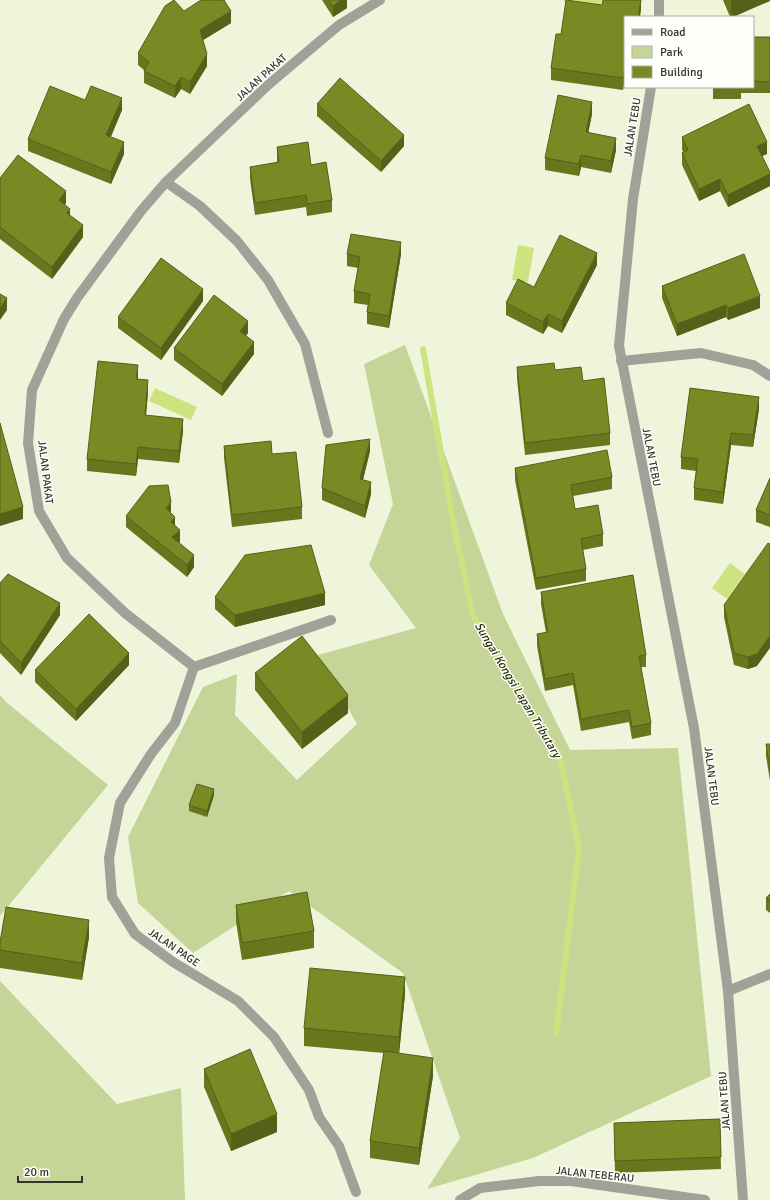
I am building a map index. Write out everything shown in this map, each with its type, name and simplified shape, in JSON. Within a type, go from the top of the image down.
[{"type":"street","name":"JALAN PAKAT","points":[[194,667],[125,613],[67,558],[38,510],[28,444],[32,390],[64,319],[77,298],[141,211],[166,182],[273,81],[339,25],[380,0]]},
{"type":"street","points":[[659,0],[659,16]]},
{"type":"street","name":"JALAN TEBU","points":[[651,88],[633,199],[619,346],[694,728],[728,991],[743,1200]]},
{"type":"street","points":[[166,182],[200,206],[237,240],[268,280],[305,344],[328,433]]},
{"type":"street","points":[[621,361],[702,353],[753,365],[770,376]]},
{"type":"street","points":[[194,667],[331,620]]},
{"type":"street","name":"JALAN PAGE","points":[[194,667],[176,723],[151,754],[120,803],[109,858],[112,897],[135,934],[173,962],[238,1001],[274,1038],[309,1090],[319,1117],[339,1146],[356,1192]]},
{"type":"street","points":[[728,991],[770,974]]},
{"type":"street","name":"JALAN TEBERAU","points":[[460,1200],[480,1188],[547,1181],[571,1181],[705,1200]]},
{"type":"green space","points":[[405,345],[503,614],[570,750],[678,748],[711,1076],[533,1158],[427,1189],[460,1138],[403,973],[289,891],[193,953],[138,903],[128,837],[203,687],[237,674],[235,715],[297,780],[357,724],[318,655],[416,628],[369,565],[393,504],[364,364]]},
{"type":"green space","points":[[0,695],[6,702],[108,785],[0,916]]},
{"type":"green space","points":[[0,981],[117,1104],[181,1088],[185,1200],[0,1200]]},
{"type":"shaded area","points":[[564,0],[602,0],[600,8],[564,2]]},
{"type":"shaded area","points":[[518,245],[534,248],[528,282],[512,280]]},
{"type":"shaded area","points":[[155,388],[197,407],[191,420],[149,401]]},
{"type":"shaded area","points":[[730,563],[745,574],[727,599],[712,588]]},
{"type":"building","points":[[174,0],[184,11],[201,0],[224,0],[231,11],[200,30],[207,54],[190,82],[181,77],[175,86],[144,71],[149,62],[138,53],[165,6]]},
{"type":"building","points":[[329,0],[342,0],[333,6]]},
{"type":"building","points":[[566,0],[602,5],[603,0],[641,0],[638,16],[624,16],[623,78],[551,68],[556,34],[561,34]]},
{"type":"building","points":[[754,37],[770,37],[770,82],[754,81]]},
{"type":"building","points":[[340,78],[404,135],[381,161],[317,104]]},
{"type":"building","points":[[50,86],[85,100],[91,86],[122,98],[106,135],[124,142],[111,172],[28,139]]},
{"type":"building","points":[[558,95],[592,102],[586,132],[616,138],[611,161],[581,155],[579,164],[545,158]]},
{"type":"building","points":[[749,104],[767,142],[757,146],[770,174],[728,195],[720,179],[699,189],[682,153],[688,150],[682,137]]},
{"type":"building","points":[[308,142],[311,165],[326,162],[332,200],[307,204],[306,195],[255,203],[250,167],[279,162],[277,147]]},
{"type":"building","points":[[18,155],[66,191],[59,200],[70,209],[67,213],[83,225],[52,267],[0,227],[0,178]]},
{"type":"building","points":[[351,234],[401,242],[389,316],[367,312],[370,294],[354,291],[360,257],[347,254]]},
{"type":"building","points":[[560,235],[597,253],[562,321],[548,314],[543,322],[506,303],[518,279],[534,287]]},
{"type":"building","points":[[744,254],[760,296],[728,308],[726,305],[677,324],[662,286]]},
{"type":"building","points":[[161,258],[203,289],[161,348],[118,317]]},
{"type":"building","points":[[0,294],[7,298],[0,308]]},
{"type":"building","points":[[214,295],[248,321],[240,331],[254,342],[222,384],[174,348]]},
{"type":"building","points":[[98,361],[138,365],[136,379],[148,380],[145,415],[183,419],[179,451],[138,447],[136,464],[87,459]]},
{"type":"building","points":[[554,363],[555,370],[581,367],[583,381],[604,378],[610,433],[525,443],[517,367]]},
{"type":"building","points":[[690,388],[759,397],[753,435],[731,433],[723,492],[694,488],[698,459],[681,457]]},
{"type":"building","points":[[0,423],[23,507],[0,514]]},
{"type":"building","points":[[370,439],[360,479],[371,482],[365,506],[322,488],[326,445]]},
{"type":"building","points":[[271,441],[272,454],[296,452],[302,507],[232,515],[224,446]]},
{"type":"building","points":[[607,450],[612,477],[571,485],[575,509],[598,505],[603,534],[581,539],[586,569],[536,578],[515,468]]},
{"type":"building","points":[[770,478],[770,515],[756,510]]},
{"type":"building","points":[[168,485],[171,502],[166,508],[175,517],[171,522],[180,530],[172,537],[194,555],[187,565],[126,516],[149,486]]},
{"type":"building","points":[[768,543],[770,544],[770,636],[757,654],[748,657],[734,653],[724,605]]},
{"type":"building","points":[[311,545],[325,593],[235,615],[215,597],[245,555]]},
{"type":"building","points":[[8,574],[60,603],[21,663],[0,641],[0,583]]},
{"type":"building","points":[[633,575],[646,655],[639,656],[651,723],[632,727],[629,710],[581,719],[573,673],[545,679],[537,634],[548,632],[541,592]]},
{"type":"building","points":[[89,614],[129,653],[76,709],[35,670]]},
{"type":"building","points":[[302,636],[348,695],[302,732],[255,673]]},
{"type":"building","points":[[766,744],[770,744],[770,769]]},
{"type":"building","points":[[197,784],[214,789],[207,811],[189,805]]},
{"type":"building","points":[[307,892],[314,931],[242,943],[236,905]]},
{"type":"building","points":[[770,894],[770,901],[766,898]]},
{"type":"building","points":[[6,907],[89,920],[82,963],[0,950]]},
{"type":"building","points":[[310,968],[405,977],[399,1037],[304,1028]]},
{"type":"building","points":[[250,1049],[277,1114],[231,1134],[204,1069]]},
{"type":"building","points":[[384,1051],[433,1058],[419,1148],[370,1141]]},
{"type":"building","points":[[720,1119],[721,1157],[615,1161],[614,1123]]},
{"type":"waterway","name":"Sungai Kongsi Lapan Tributary","points":[[423,349],[453,521],[473,616],[561,762],[579,848],[556,1033]]}]
